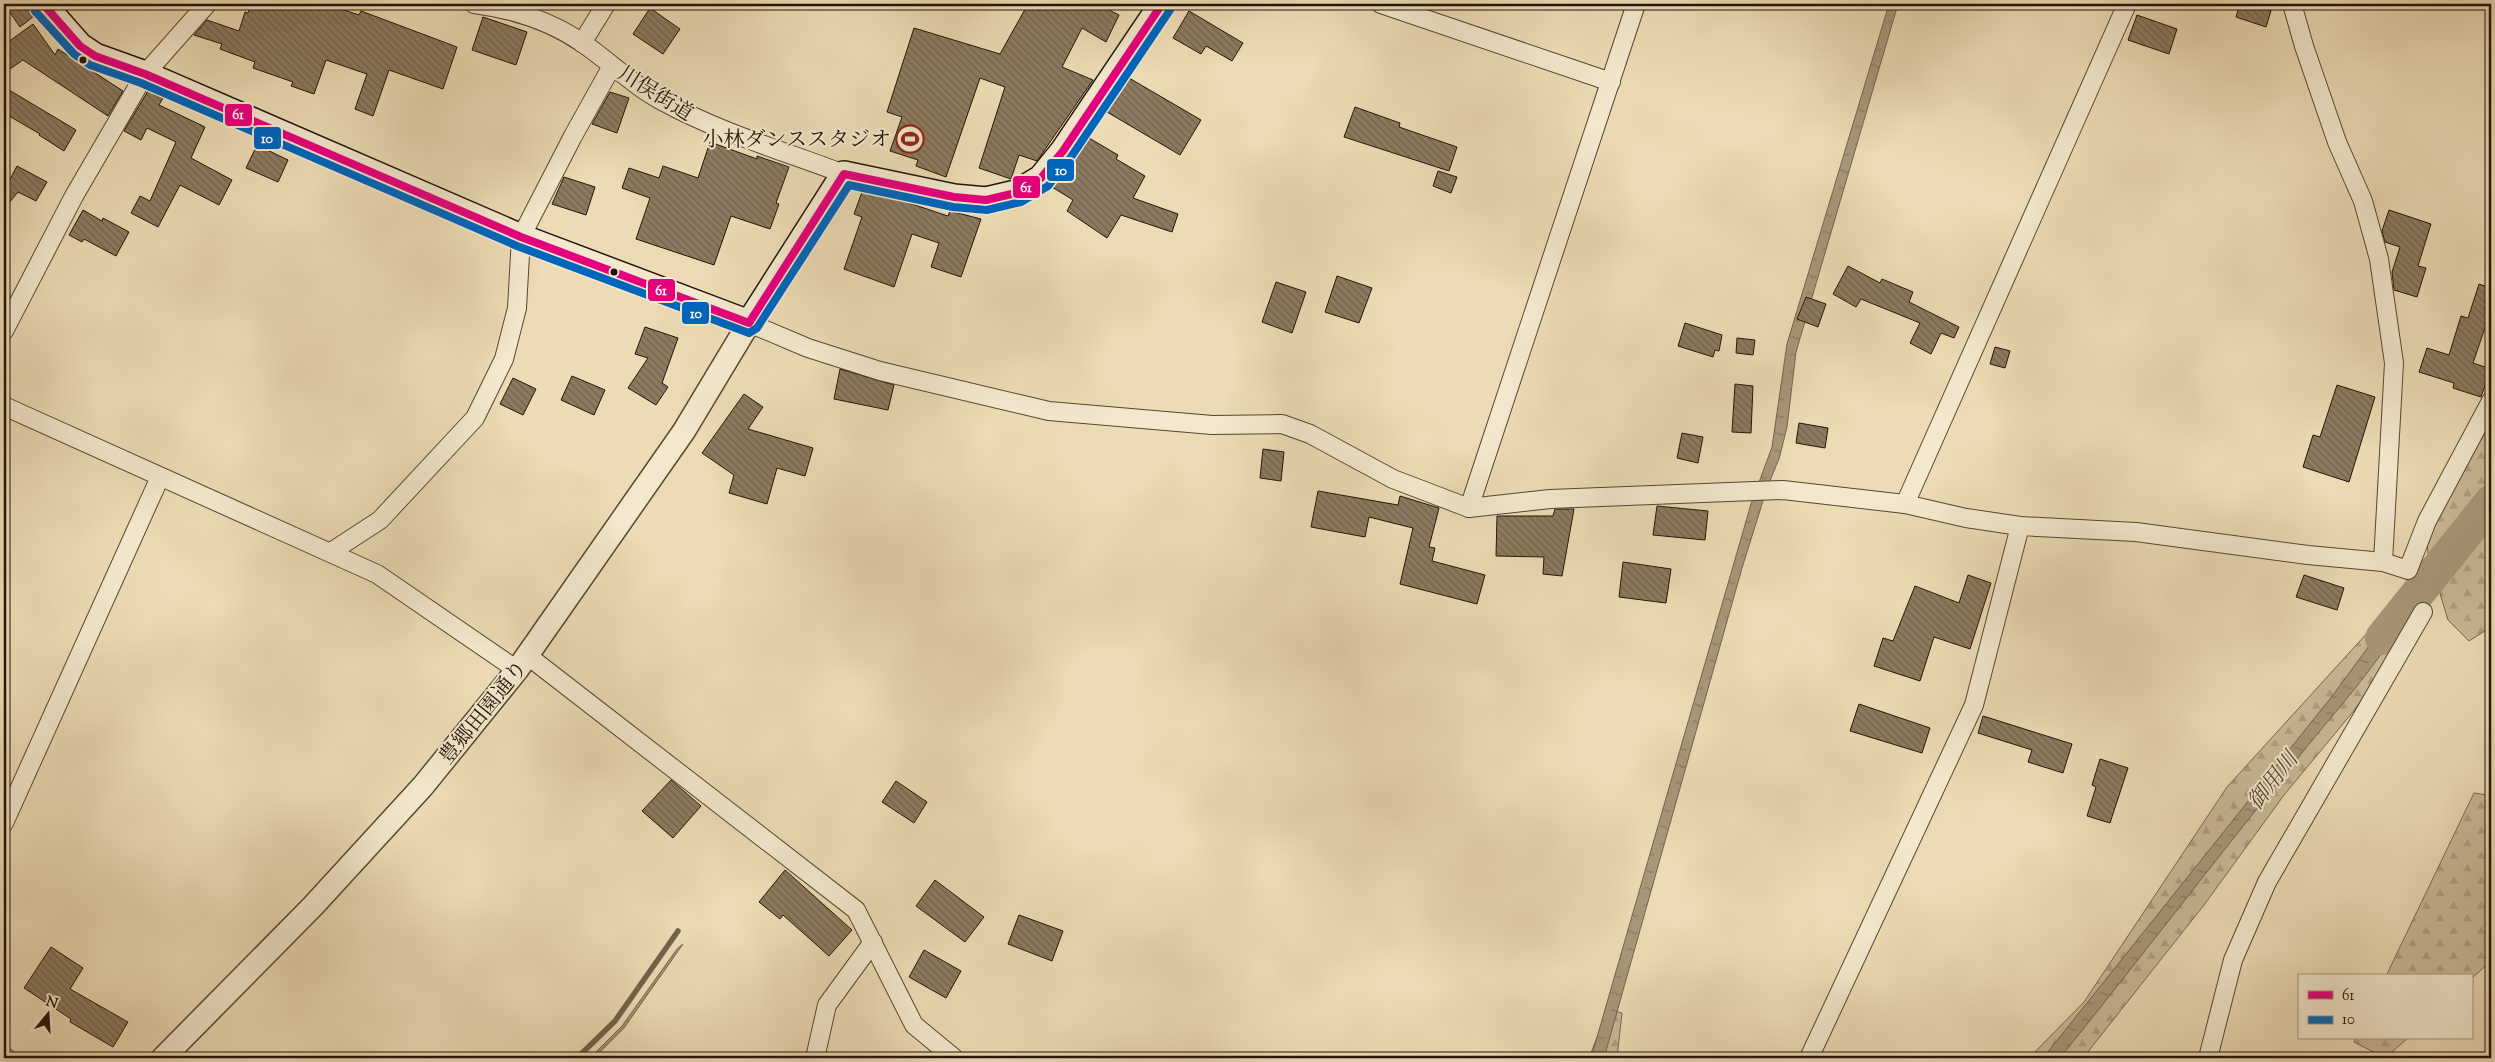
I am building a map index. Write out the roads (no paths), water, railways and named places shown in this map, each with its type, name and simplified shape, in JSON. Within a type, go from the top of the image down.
[{"type":"main road","points":[[42,4],[80,46],[95,56],[145,74],[521,237],[749,323],[844,174]]},
{"type":"main road","name":"川俣街道","points":[[844,174],[954,197],[986,200],[1016,193],[1041,178],[1063,151],[1162,4]]},
{"type":"street","points":[[4,331],[74,196],[145,74],[207,4]]},
{"type":"street","name":"川俣街道","points":[[474,4],[500,7],[545,21],[582,42],[661,101],[703,122],[844,174]]},
{"type":"street","points":[[582,42],[606,4]]},
{"type":"street","points":[[1381,4],[1610,82]]},
{"type":"street","points":[[1469,508],[1636,4]]},
{"type":"street","points":[[1905,504],[2127,4]]},
{"type":"street","points":[[2292,4],[2304,46],[2337,142],[2363,201],[2379,259],[2394,363],[2383,562]]},
{"type":"street","points":[[331,552],[380,520],[475,418],[506,350],[517,308],[521,237],[572,136],[612,66]]},
{"type":"street","points":[[749,323],[808,348],[880,371],[1049,410],[1212,425],[1282,424],[1310,434],[1393,479],[1469,508],[1550,499],[1783,490],[1905,504],[1966,518],[2020,526],[2136,532],[2308,555],[2383,562],[2408,570],[2427,521],[2491,401]]},
{"type":"street","name":"豊郷田園通り","points":[[163,1058],[313,906],[417,794],[523,663],[684,431],[749,323]]},
{"type":"street","points":[[4,406],[377,574],[523,663],[856,910],[914,1025],[954,1058]]},
{"type":"street","points":[[4,823],[160,477]]},
{"type":"street","points":[[1809,1058],[1974,705],[2020,526]]},
{"type":"street","points":[[2208,1058],[2234,960],[2267,882],[2423,612]]},
{"type":"street","points":[[815,1058],[827,1005],[873,942]]},
{"type":"water","points":[[1889,4],[1898,4],[1796,352],[1787,427],[1779,459],[1768,485],[1742,568],[1604,1058],[1591,1058],[1751,504],[1772,447],[1787,344]]},
{"type":"water","points":[[2405,591],[2416,612],[2271,791],[2060,1058],[2043,1058],[2333,695],[2391,616]]},
{"type":"water","points":[[683,944],[624,1028],[594,1058],[590,1058],[622,1026],[677,949]]},
{"type":"waterway","name":"御用川","points":[[2382,638],[2491,502]]},
{"type":"waterway","points":[[577,1058],[615,1021],[678,931]]},
{"type":"place","name":"小林ダンススタジオ","points":[[910,139]]}]
